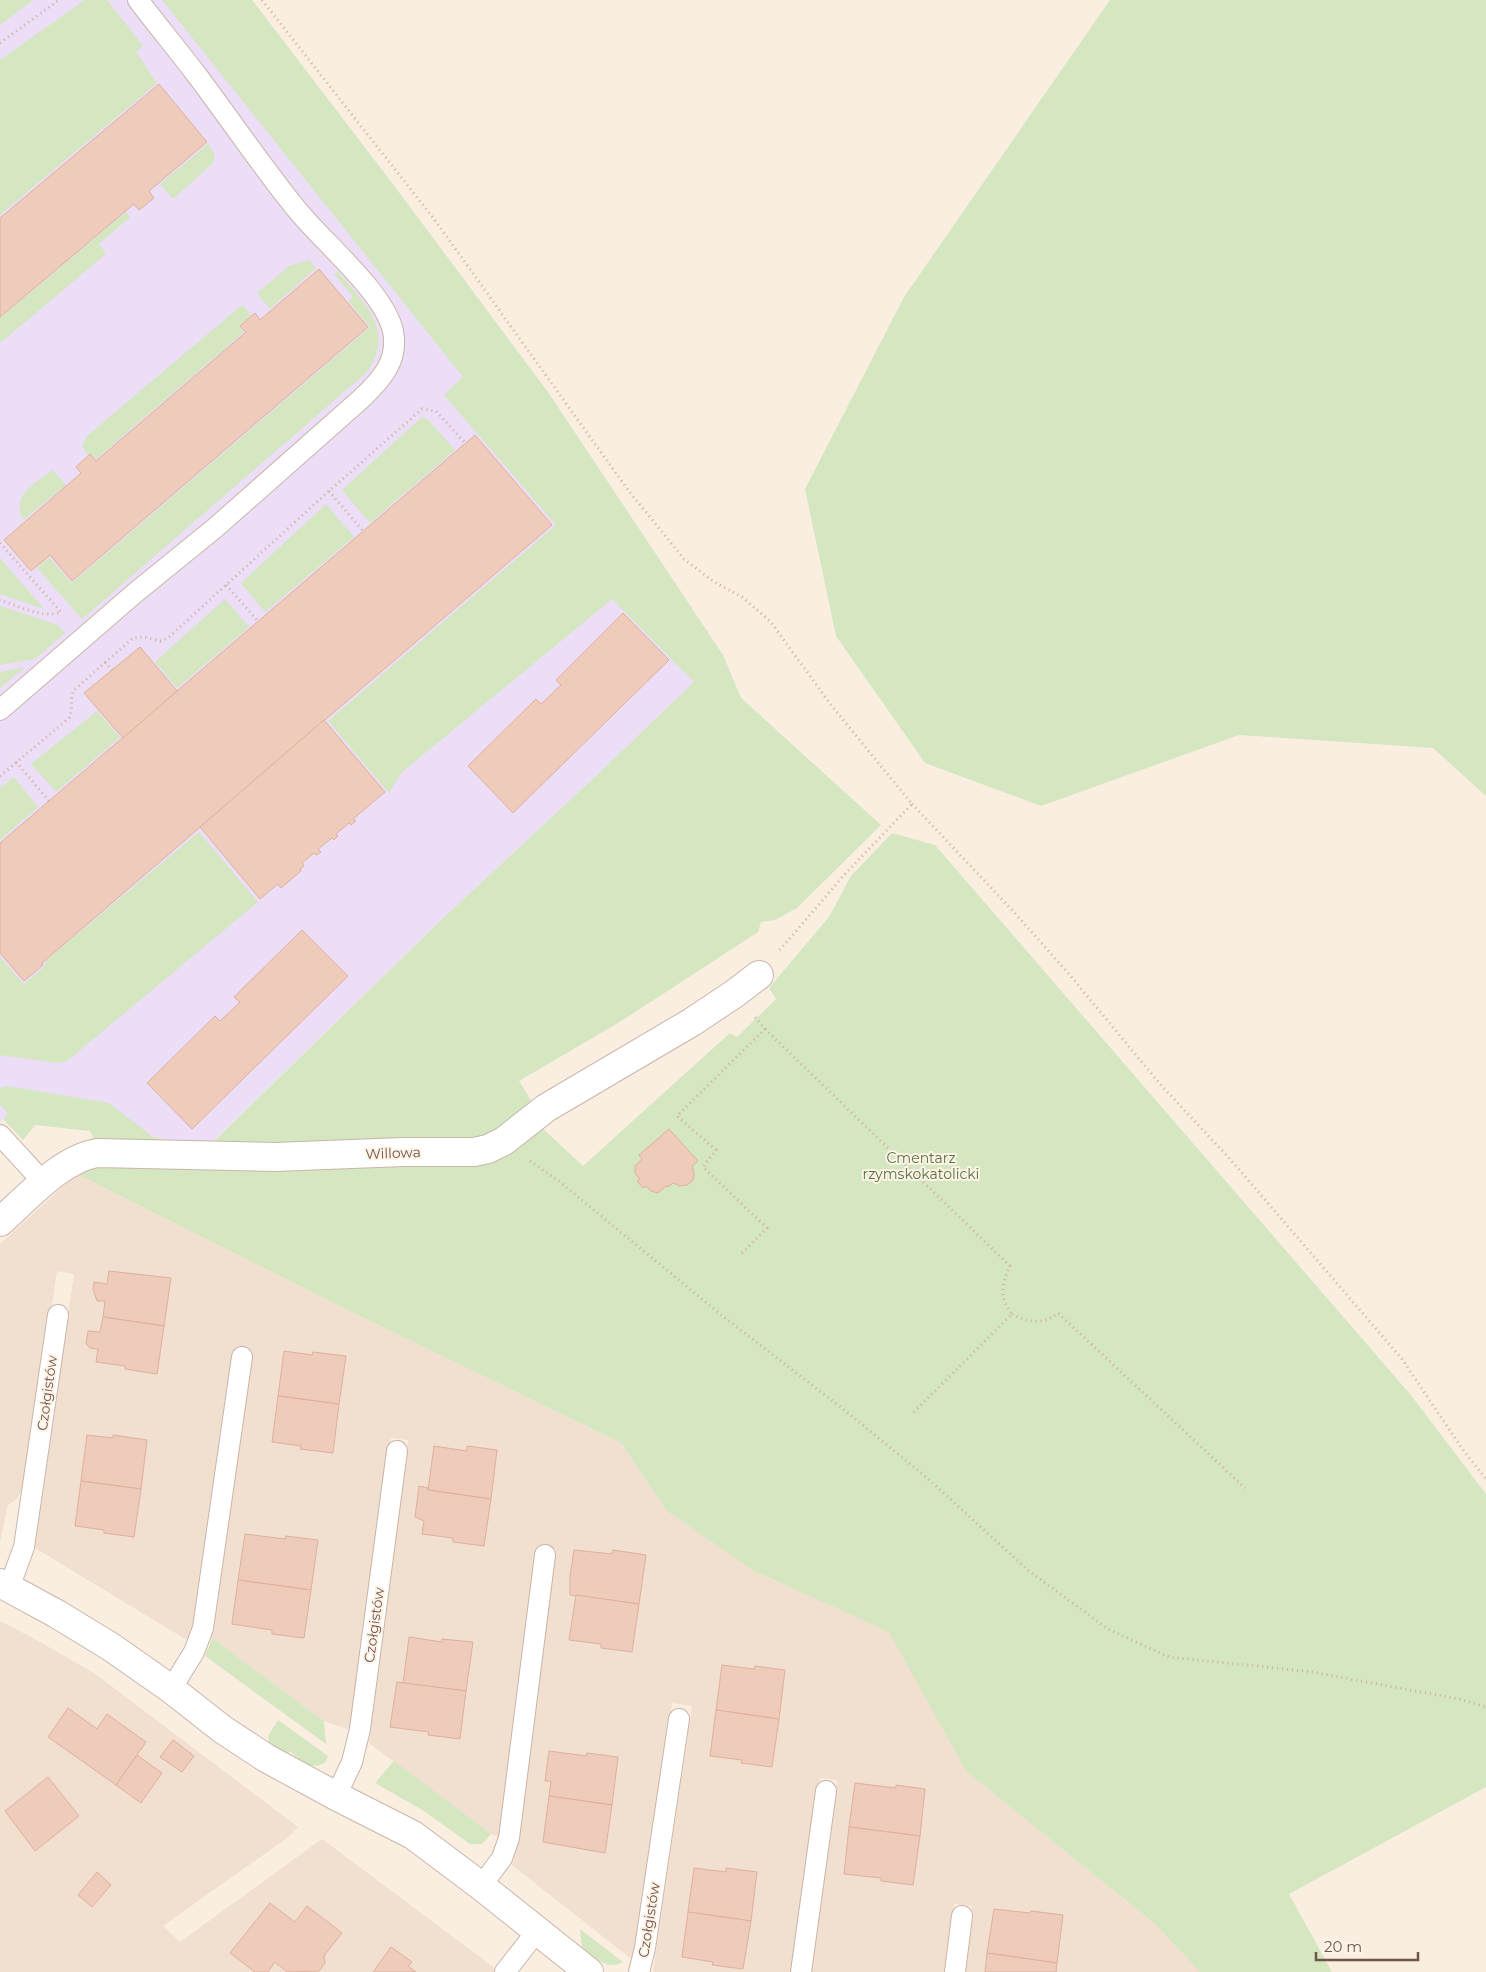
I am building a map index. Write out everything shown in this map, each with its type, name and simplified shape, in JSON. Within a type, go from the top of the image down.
[{"type":"street","name":"Willowa","points":[[0,1222],[71,1162],[84,1155],[97,1153],[275,1157],[404,1152],[474,1152],[488,1149],[504,1141],[546,1108],[692,1022],[759,975]]},
{"type":"street","name":"Czołgistów","points":[[4,1586],[57,1614],[111,1647],[171,1689],[222,1729],[266,1758],[413,1835],[481,1886],[589,1972]]},
{"type":"lane","points":[[0,710],[135,593],[215,528],[354,405],[381,380],[389,366],[394,350],[393,330],[380,302],[298,212],[196,74],[138,0]]},
{"type":"lane","points":[[0,1135],[44,1183]]},
{"type":"lane","name":"Czołgistów","points":[[4,1586],[24,1547],[58,1315]]},
{"type":"lane","points":[[171,1689],[194,1652],[203,1628],[242,1358]]},
{"type":"lane","name":"Czołgistów","points":[[336,1796],[352,1762],[360,1729],[397,1451]]},
{"type":"lane","points":[[481,1886],[502,1858],[509,1838],[545,1555]]},
{"type":"lane","name":"Czołgistów","points":[[639,1972],[645,1948],[679,1719]]},
{"type":"lane","points":[[801,1972],[826,1791]]},
{"type":"lane","points":[[955,1972],[962,1916]]},
{"type":"lane","points":[[506,1972],[537,1931]]},
{"type":"path","points":[[0,43],[59,0]]},
{"type":"path","points":[[262,0],[434,219],[628,490],[684,559],[714,582],[742,597],[770,621],[831,705],[912,804],[1063,967],[1160,1084],[1230,1159],[1402,1359],[1463,1450],[1486,1479]]},
{"type":"path","points":[[0,776],[69,718],[72,711],[70,700],[74,690],[132,638],[142,636],[161,641],[169,637],[422,409],[436,411],[466,444]]},
{"type":"path","points":[[329,491],[363,531]]},
{"type":"path","points":[[0,543],[61,612],[54,615],[45,615],[0,600]]},
{"type":"path","points":[[226,585],[258,621]]},
{"type":"path","points":[[105,662],[112,670]]},
{"type":"path","points":[[16,762],[49,801]]},
{"type":"path","points":[[759,975],[846,873],[912,804]]},
{"type":"path","points":[[734,994],[765,1029],[1010,1266],[1004,1278],[1002,1297],[1006,1307],[1012,1314],[1020,1319],[1035,1322],[1051,1318],[1058,1313],[1245,1488]]},
{"type":"path","points":[[742,1253],[767,1228],[703,1167],[716,1150],[678,1116],[765,1029]]},
{"type":"path","points":[[504,1141],[560,1182],[720,1314],[843,1409],[926,1477],[1029,1571],[1108,1629],[1169,1657],[1312,1672],[1458,1699],[1486,1707]]},
{"type":"path","points":[[911,1415],[1012,1314]]},
{"type":"shaded area","points":[[0,0],[252,0],[398,191],[550,395],[695,682],[439,922],[207,1147],[128,1132],[9,1114],[0,1122]]},
{"type":"shaded area","points":[[77,1174],[348,1310],[621,1443],[667,1511],[754,1571],[890,1632],[966,1771],[1154,1923],[1200,1972],[964,1972],[972,1906],[954,1904],[945,1972],[811,1972],[837,1780],[820,1778],[791,1972],[653,1972],[692,1706],[672,1703],[636,1954],[630,1958],[512,1865],[517,1849],[556,1549],[537,1547],[499,1837],[491,1834],[369,1743],[408,1440],[391,1438],[350,1730],[324,1721],[212,1638],[191,1631],[187,1640],[35,1548],[74,1274],[57,1271],[25,1483],[17,1499],[8,1505],[0,1542],[0,1244]]},
{"type":"shaded area","points":[[0,1621],[94,1673],[298,1827],[287,1838],[163,1926],[180,1942],[322,1839],[496,1969],[494,1972],[0,1972]]},
{"type":"green space","points":[[0,0],[33,0],[0,25]]},
{"type":"green space","points":[[85,0],[107,0],[143,46],[136,52],[157,83],[0,215],[0,60]]},
{"type":"green space","points":[[162,0],[252,0],[398,191],[550,395],[723,655],[741,698],[881,825],[797,908],[775,920],[761,922],[758,932],[623,1020],[519,1081],[531,1100],[501,1132],[476,1143],[276,1150],[208,1147],[439,922],[694,682],[612,599],[401,773],[389,793],[328,721],[556,525],[444,395],[463,377]]},
{"type":"green space","points":[[1110,0],[1486,0],[1486,796],[1433,748],[1239,735],[1041,806],[925,763],[836,636],[805,489],[904,297]]},
{"type":"green space","points":[[208,144],[214,156],[212,164],[173,199],[160,184]]},
{"type":"green space","points":[[126,212],[130,217],[99,244],[106,254],[0,343],[0,318]]},
{"type":"green space","points":[[309,260],[316,268],[270,309],[257,293],[289,266]]},
{"type":"green space","points":[[338,272],[367,307],[374,318],[378,330],[375,357],[367,372],[82,619],[37,568],[49,557],[72,583],[370,327],[348,301],[353,297],[334,274]]},
{"type":"green space","points":[[242,305],[251,315],[239,326],[244,332],[96,459],[90,453],[87,455],[82,445],[87,436]]},
{"type":"green space","points":[[422,417],[428,420],[455,450],[370,523],[342,490]]},
{"type":"green space","points":[[53,470],[66,485],[23,520],[20,511],[22,496],[32,485]]},
{"type":"green space","points":[[326,504],[354,537],[265,612],[241,583]]},
{"type":"green space","points":[[0,558],[44,609],[0,594]]},
{"type":"green space","points":[[225,599],[249,627],[177,688],[155,662]]},
{"type":"green space","points":[[0,606],[58,625],[65,633],[35,659],[0,665]]},
{"type":"green space","points":[[25,667],[0,688],[0,672]]},
{"type":"green space","points":[[97,711],[120,737],[56,792],[31,764]]},
{"type":"green space","points":[[14,777],[38,807],[0,840],[0,788]]},
{"type":"green space","points":[[199,832],[258,902],[67,1061],[57,1063],[0,1055],[0,957],[24,984],[46,965],[44,962]]},
{"type":"green space","name":"Cmentarz rzymskokatolicki","points":[[892,833],[935,845],[1410,1394],[1486,1494],[1486,1787],[1289,1894],[1332,1972],[1200,1972],[1154,1923],[966,1771],[889,1632],[754,1571],[667,1511],[621,1443],[348,1310],[77,1174],[99,1162],[403,1157],[539,1125],[583,1166],[730,1033],[737,1037],[776,999],[769,988],[829,917],[851,876]]},
{"type":"green space","points":[[7,1086],[109,1103],[153,1137],[208,1147],[95,1142],[90,1131],[35,1125],[23,1140],[3,1119],[8,1114],[0,1105],[0,1088]]},
{"type":"green space","points":[[212,1638],[324,1721],[326,1744],[205,1656]]},
{"type":"green space","points":[[278,1720],[328,1756],[326,1762],[316,1766],[307,1764],[291,1752],[286,1753],[269,1744],[268,1736]]},
{"type":"green space","points":[[394,1761],[491,1834],[482,1844],[470,1844],[424,1811],[375,1783]]},
{"type":"green space","points":[[580,1929],[623,1962],[612,1965],[606,1964],[591,1955],[582,1947]]},
{"type":"building","points":[[159,84],[207,142],[149,191],[154,198],[139,210],[134,204],[0,317],[0,218]]},
{"type":"building","points":[[319,269],[368,327],[72,581],[50,555],[31,571],[4,540],[81,473],[76,467],[90,454],[96,461],[246,332],[240,326],[255,313],[260,320]]},
{"type":"building","points":[[475,435],[552,525],[42,963],[43,965],[24,981],[0,953],[0,843]]},
{"type":"building","points":[[623,613],[669,660],[513,813],[468,766],[536,699],[541,704],[561,685],[556,680]]},
{"type":"building","points":[[140,647],[177,691],[123,738],[84,693]]},
{"type":"building","points":[[324,720],[385,792],[353,819],[356,821],[351,825],[349,823],[336,834],[338,836],[334,840],[332,838],[318,849],[321,852],[316,855],[314,853],[302,863],[304,866],[300,869],[301,871],[281,888],[278,884],[260,899],[200,827]]},
{"type":"building","points":[[302,930],[348,976],[192,1129],[147,1083],[215,1016],[220,1021],[240,1002],[234,997]]},
{"type":"building","points":[[669,1129],[698,1161],[692,1166],[693,1180],[687,1185],[680,1186],[673,1183],[658,1193],[651,1191],[646,1186],[643,1188],[637,1181],[640,1179],[635,1173],[635,1166],[642,1159],[639,1155]]},
{"type":"building","points":[[109,1271],[171,1278],[164,1326],[103,1317],[105,1301],[97,1301],[93,1289],[94,1282],[107,1284]]},
{"type":"building","points":[[103,1317],[164,1326],[157,1374],[125,1369],[125,1366],[96,1362],[98,1349],[90,1348],[86,1344],[88,1331],[100,1332]]},
{"type":"building","points":[[284,1351],[312,1355],[313,1352],[346,1356],[339,1404],[278,1396]]},
{"type":"building","points":[[278,1396],[339,1404],[333,1453],[300,1449],[301,1446],[272,1442]]},
{"type":"building","points":[[87,1435],[113,1438],[113,1435],[147,1440],[141,1489],[81,1481]]},
{"type":"building","points":[[434,1446],[467,1451],[467,1446],[497,1450],[491,1499],[428,1490]]},
{"type":"building","points":[[81,1481],[141,1489],[134,1537],[104,1533],[104,1530],[75,1526]]},
{"type":"building","points":[[419,1486],[428,1488],[428,1490],[491,1499],[484,1546],[453,1542],[453,1538],[422,1534],[424,1521],[415,1517]]},
{"type":"building","points":[[245,1534],[285,1539],[286,1536],[318,1540],[311,1590],[238,1580]]},
{"type":"building","points":[[574,1550],[612,1554],[613,1550],[646,1555],[639,1604],[570,1595],[570,1576]]},
{"type":"building","points":[[238,1580],[311,1590],[304,1638],[272,1634],[272,1630],[232,1624]]},
{"type":"building","points":[[576,1595],[639,1604],[632,1652],[601,1648],[601,1644],[569,1640]]},
{"type":"building","points":[[409,1637],[442,1642],[442,1639],[473,1642],[466,1691],[403,1683]]},
{"type":"building","points":[[722,1665],[754,1669],[755,1666],[785,1670],[779,1719],[716,1710]]},
{"type":"building","points":[[397,1682],[466,1691],[460,1739],[428,1735],[429,1732],[390,1727]]},
{"type":"building","points":[[68,1708],[97,1729],[107,1714],[146,1742],[116,1785],[48,1737]]},
{"type":"building","points":[[716,1710],[779,1719],[772,1767],[741,1763],[742,1760],[710,1756]]},
{"type":"building","points":[[173,1740],[194,1756],[182,1772],[160,1757]]},
{"type":"building","points":[[549,1751],[586,1756],[587,1753],[618,1757],[612,1805],[549,1796],[551,1781],[545,1781]]},
{"type":"building","points":[[137,1755],[162,1773],[141,1803],[116,1785]]},
{"type":"building","points":[[48,1777],[79,1816],[35,1851],[5,1811]]},
{"type":"building","points":[[855,1783],[896,1788],[896,1785],[925,1789],[920,1836],[849,1827]]},
{"type":"building","points":[[549,1796],[612,1805],[605,1853],[543,1842]]},
{"type":"building","points":[[849,1827],[920,1836],[913,1885],[881,1881],[881,1878],[844,1874]]},
{"type":"building","points":[[694,1868],[726,1872],[726,1868],[757,1872],[751,1921],[688,1912]]},
{"type":"building","points":[[97,1872],[111,1885],[92,1907],[78,1895]]},
{"type":"building","points":[[270,1903],[295,1922],[307,1906],[342,1933],[324,1956],[325,1963],[319,1971],[287,1972],[275,1962],[268,1972],[255,1972],[230,1953]]},
{"type":"building","points":[[994,1909],[1063,1915],[1057,1963],[987,1953]]},
{"type":"building","points":[[688,1912],[751,1921],[743,1969],[712,1965],[713,1962],[682,1957]]},
{"type":"building","points":[[391,1947],[412,1962],[408,1966],[416,1972],[373,1972]]},
{"type":"building","points":[[987,1953],[1057,1963],[1056,1972],[985,1972]]}]
